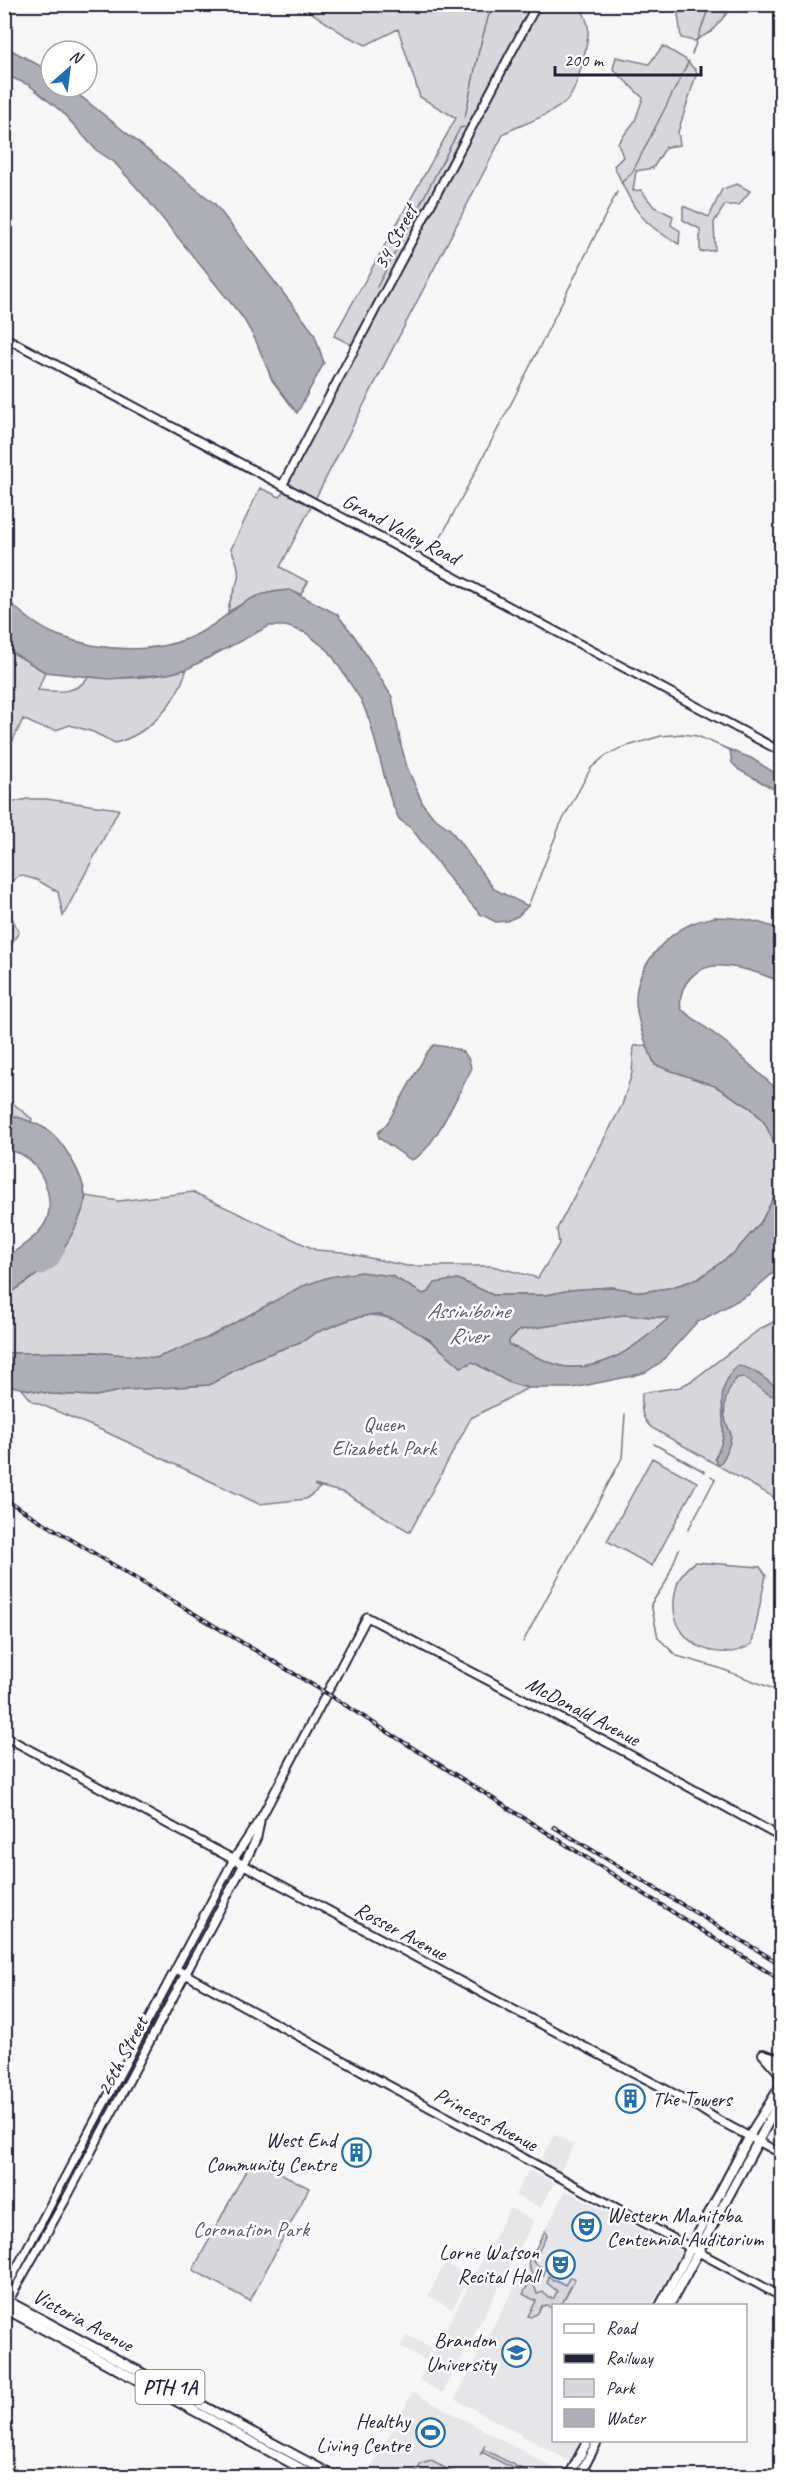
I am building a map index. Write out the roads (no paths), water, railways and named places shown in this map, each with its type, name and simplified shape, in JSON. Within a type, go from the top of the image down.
[{"type":"main road","points":[[661,2304],[694,2250],[781,2084],[779,2072],[763,2055],[782,2060]]},
{"type":"main road","points":[[753,2139],[782,2097]]},
{"type":"main road","points":[[670,2304],[694,2250]]},
{"type":"main road","name":"Victoria Avenue","points":[[5,2304],[315,2476]]},
{"type":"main road","name":"Victoria Avenue","points":[[5,2304],[334,2476]]},
{"type":"main road","points":[[569,2476],[587,2442]]},
{"type":"main road","points":[[579,2476],[597,2442]]},
{"type":"street","name":"34 Street","points":[[283,484],[537,4]]},
{"type":"street","name":"Grand Valley Road","points":[[4,337],[782,752]]},
{"type":"street","name":"26th Street","points":[[4,2292],[234,1859],[262,1816],[367,1617]]},
{"type":"street","name":"McDonald Avenue","points":[[367,1617],[627,1753],[782,1838]]},
{"type":"street","name":"Rosser Avenue","points":[[4,1736],[688,2101],[782,2154]]},
{"type":"street","name":"26th Street","points":[[5,2304],[67,2197],[244,1864],[257,1837],[262,1816]]},
{"type":"street","name":"Princess Avenue","points":[[176,1969],[782,2296]]},
{"type":"water","points":[[4,46],[39,65],[39,93],[29,85],[5,75]]},
{"type":"water","points":[[46,99],[84,99],[215,204],[314,333],[324,363],[297,413],[272,380],[256,341],[243,318],[146,198],[114,162],[96,150],[62,112]]},
{"type":"water","points":[[290,590],[337,614],[355,637],[392,697],[407,767],[423,804],[433,817],[450,829],[494,889],[528,906],[518,916],[507,921],[496,922],[480,914],[455,886],[412,829],[399,819],[391,801],[370,722],[361,700],[329,651],[306,633],[286,626],[269,626],[187,669],[168,674],[109,679],[45,672],[5,648],[5,598],[23,614],[57,635],[94,645],[134,649],[173,643],[191,637],[245,602],[263,594]]},
{"type":"water","points":[[730,750],[751,758],[781,777],[781,793],[739,770],[732,763]]},
{"type":"water","name":"Assiniboine River","points":[[715,917],[749,920],[781,930],[781,982],[745,969],[714,966],[705,968],[691,977],[686,984],[682,992],[681,1009],[725,1042],[781,1093],[781,1266],[748,1295],[696,1323],[661,1362],[646,1372],[573,1388],[528,1388],[510,1383],[473,1362],[461,1367],[429,1339],[395,1320],[381,1315],[369,1315],[351,1319],[253,1360],[209,1385],[126,1390],[95,1396],[51,1394],[5,1385],[5,1353],[94,1352],[156,1358],[207,1338],[300,1287],[329,1277],[361,1272],[392,1276],[423,1294],[429,1292],[435,1283],[458,1279],[493,1295],[547,1295],[570,1290],[611,1287],[642,1292],[669,1288],[698,1279],[735,1252],[761,1222],[780,1185],[780,1172],[772,1138],[764,1122],[751,1108],[715,1086],[655,1065],[638,1018],[637,990],[640,978],[653,955],[671,936],[682,929]],"holes":[[[623,1315],[669,1318],[635,1346],[596,1365],[566,1367],[552,1364],[509,1345],[509,1340],[520,1330]]]},
{"type":"water","points":[[434,1045],[453,1048],[464,1053],[470,1062],[471,1070],[436,1135],[419,1156],[411,1160],[379,1138],[378,1133],[388,1122],[428,1051]]},
{"type":"water","points":[[11,1115],[42,1127],[59,1141],[80,1178],[85,1201],[76,1226],[59,1254],[40,1272],[5,1297],[5,1258],[41,1230],[48,1215],[49,1202],[47,1190],[36,1167],[17,1152],[5,1151],[5,1116]]},
{"type":"water","points":[[737,1366],[760,1375],[781,1391],[781,1397],[770,1395],[743,1377],[737,1378],[730,1388],[725,1405],[730,1439],[725,1456],[718,1465],[715,1458],[723,1438],[723,1391],[725,1383]]},
{"type":"waterway","points":[[465,117],[479,50],[492,4]]},
{"type":"waterway","points":[[692,54],[710,4]]},
{"type":"waterway","points":[[621,183],[632,173],[689,61]]},
{"type":"waterway","points":[[377,287],[460,128],[464,127]]},
{"type":"waterway","points":[[431,556],[513,400],[617,192]]},
{"type":"waterway","points":[[528,906],[560,825],[591,768],[605,756],[621,748],[661,736],[682,734],[697,736],[730,750]]},
{"type":"waterway","name":"Assiniboine River","points":[[40,1271],[53,1263],[61,1249]]},
{"type":"waterway","points":[[523,1642],[622,1458],[625,1414]]},
{"type":"waterway","points":[[654,1444],[705,1472]]},
{"type":"waterway","points":[[688,1530],[715,1479],[711,1476]]},
{"type":"waterway","points":[[679,1549],[666,1582],[651,1604],[658,1638],[677,1656],[719,1668],[782,1692]]},
{"type":"railway","points":[[4,1499],[326,1693],[782,1981]]},
{"type":"railway","points":[[554,1827],[782,1965]]},
{"type":"place","name":"The Towers","points":[[631,2099]]},
{"type":"place","name":"West End Community Centre","points":[[357,2152]]},
{"type":"place","name":"Western Manitoba Centennial Auditorium","points":[[586,2227]]},
{"type":"place","name":"Lorne Watson Recital Hall","points":[[560,2264]]},
{"type":"place","name":"Brandon University","points":[[517,2352]]},
{"type":"place","name":"Healthy Living Centre","points":[[431,2433]]},
{"type":"park label","name":"Queen Elizabeth Park","points":[[384,1436]]},
{"type":"park label","name":"Coronation Park","points":[[251,2229]]}]
